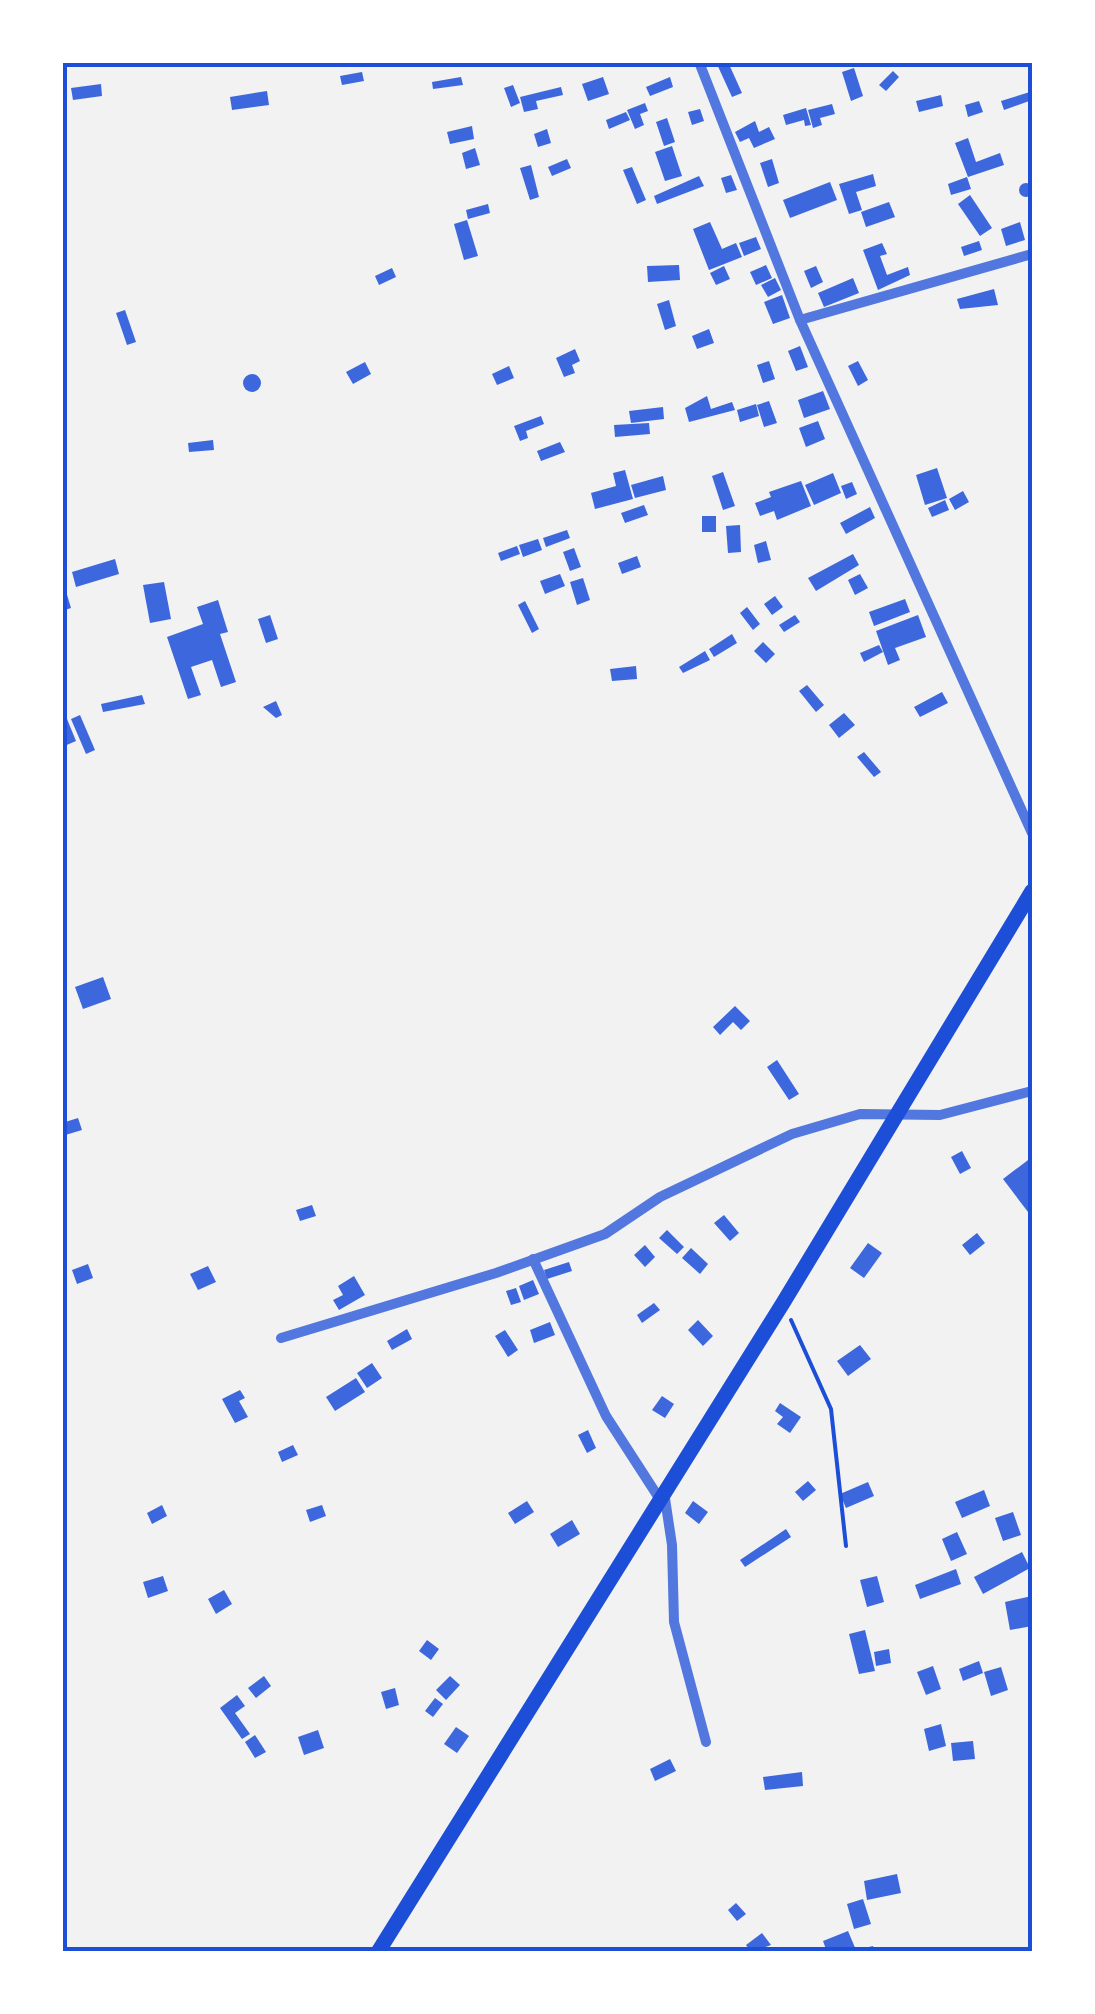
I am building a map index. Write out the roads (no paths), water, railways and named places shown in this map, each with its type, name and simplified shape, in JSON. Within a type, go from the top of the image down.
[{"type":"main road","points":[[378,1952],[783,1303],[1032,891]]},
{"type":"street","points":[[699,62],[800,320],[1032,833]]},
{"type":"street","points":[[800,320],[1032,254]]},
{"type":"street","points":[[280,1338],[605,1234],[660,1197],[761,1146],[860,1114],[940,1116],[1032,1091]]},
{"type":"street","points":[[533,1260],[606,1416],[662,1495],[672,1545],[674,1622],[706,1742]]}]
